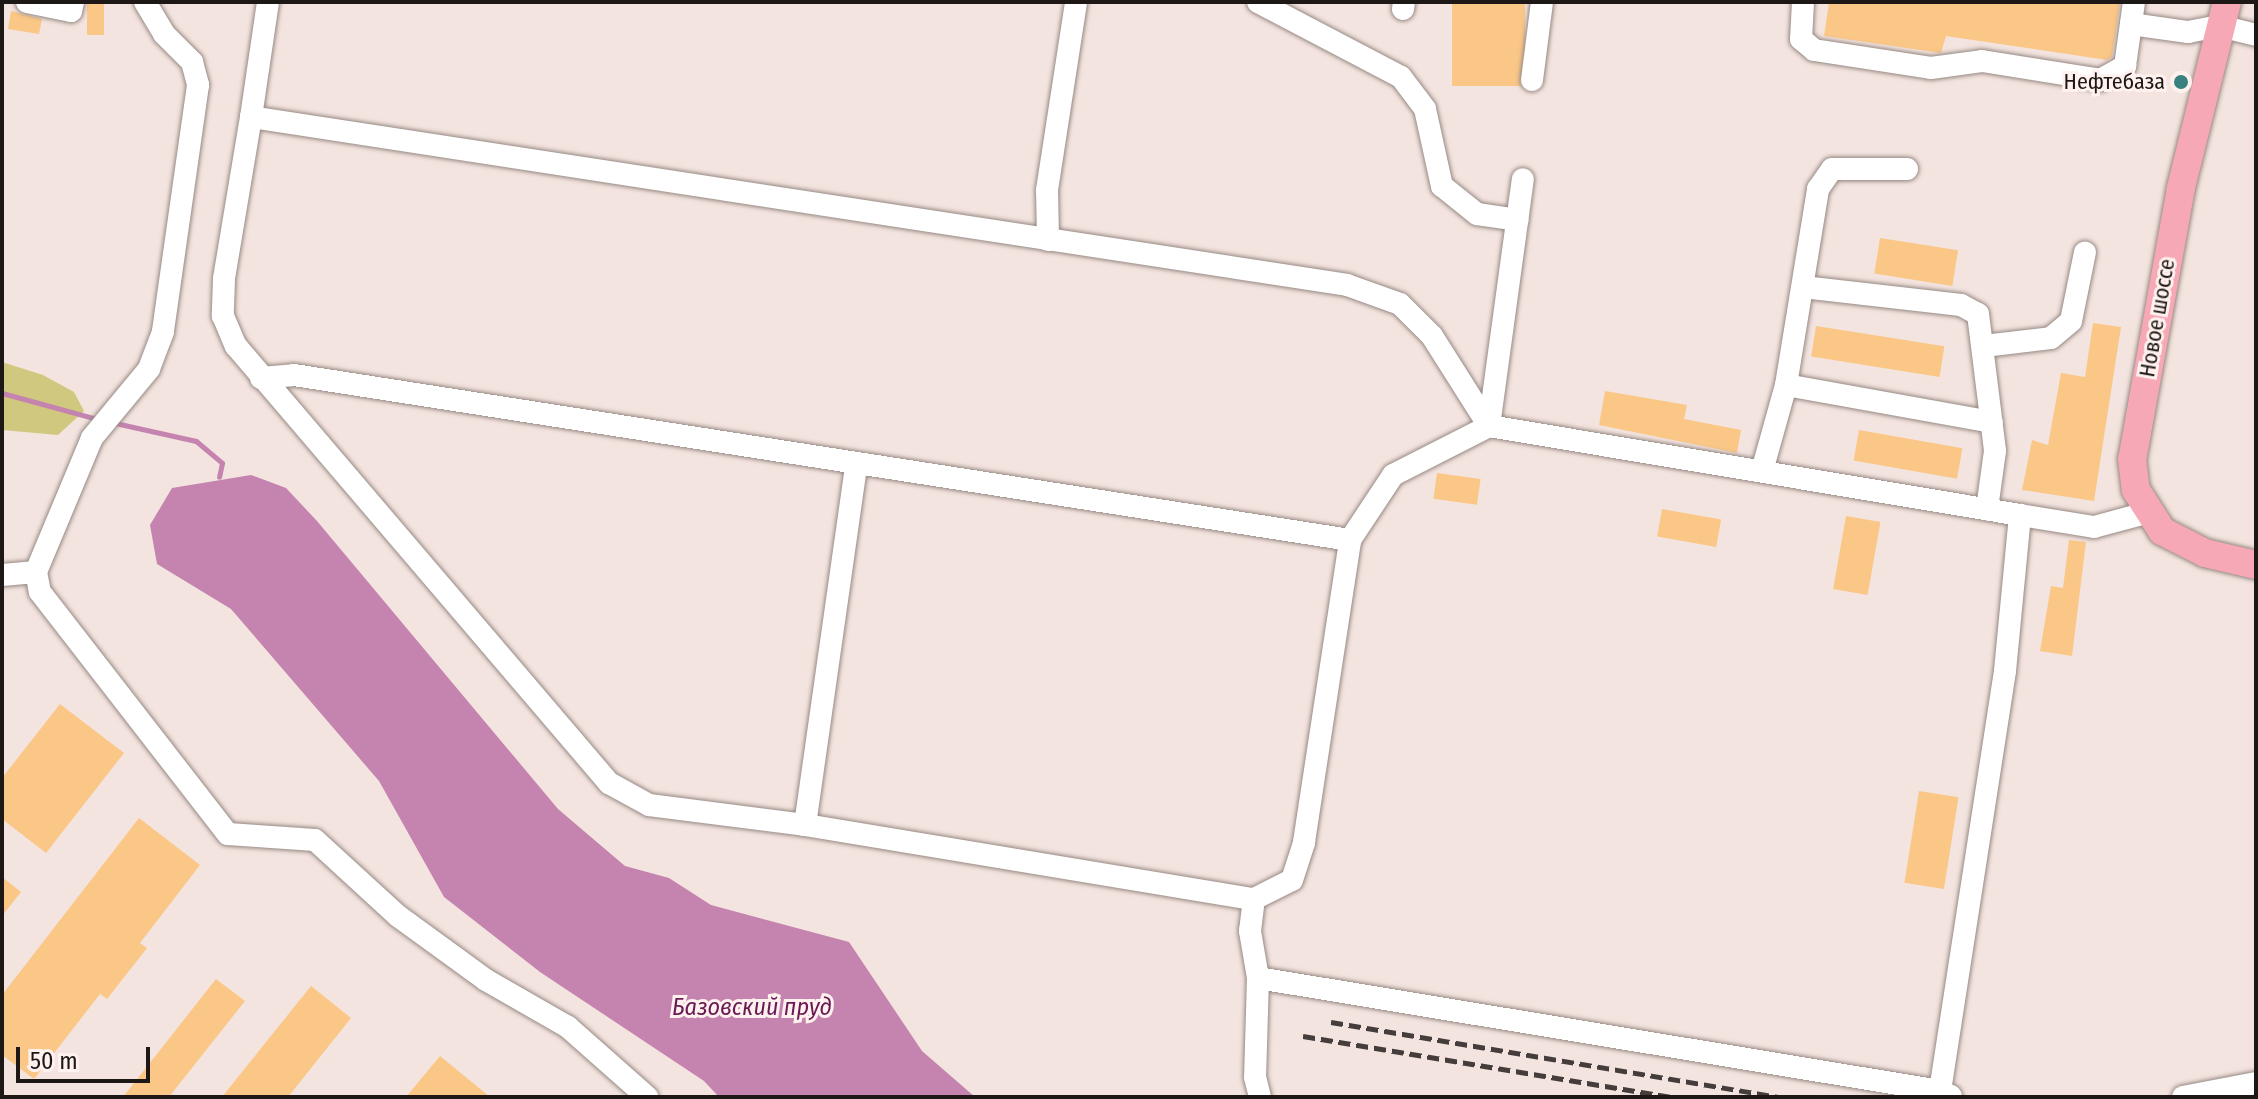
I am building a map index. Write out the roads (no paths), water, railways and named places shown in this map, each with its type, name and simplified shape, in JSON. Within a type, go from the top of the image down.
[{"type":"main road","name":"Новое шоссе","points":[[2146,513],[2136,490],[2132,459],[2181,188],[2224,14]]},
{"type":"main road","points":[[2146,513],[2181,544],[2256,565]]},
{"type":"street","points":[[27,2],[71,11],[73,2]]},
{"type":"street","points":[[145,2],[164,34],[192,62],[198,85],[197,111],[163,332],[149,369],[92,438],[36,572],[40,592],[228,834],[315,840],[398,916],[486,980],[568,1027],[647,1097]]},
{"type":"street","points":[[268,2],[224,279],[223,316],[236,346],[609,783],[649,805],[805,825],[1254,899],[1292,880],[1304,842],[1350,540],[1393,475],[1489,426],[2094,527],[2146,513]]},
{"type":"street","points":[[1048,240],[1047,190],[1076,2]]},
{"type":"street","points":[[1258,2],[1401,77],[1425,109],[1442,186],[1477,214],[1518,220]]},
{"type":"street","points":[[1532,80],[1542,2]]},
{"type":"street","points":[[1803,2],[1801,39],[1814,50],[1931,68],[1982,61],[2100,80],[2125,66],[2132,13],[2188,32],[2224,14],[2256,35]]},
{"type":"street","points":[[251,117],[1347,285],[1400,304],[1432,336],[1489,426]]},
{"type":"street","points":[[1762,471],[1786,385],[1818,189],[1832,169],[1907,169]]},
{"type":"street","points":[[1489,426],[1523,179]]},
{"type":"street","points":[[1984,346],[2051,338],[2071,321],[2085,252]]},
{"type":"street","points":[[1803,287],[1961,305],[1978,314],[1995,451],[1987,509]]},
{"type":"street","points":[[261,378],[294,375],[1350,540]]},
{"type":"street","points":[[1786,385],[1992,422]]},
{"type":"street","points":[[805,825],[856,465]]},
{"type":"street","points":[[1258,978],[1944,1095],[2005,671],[2020,515]]},
{"type":"street","points":[[2,575],[36,572]]},
{"type":"street","points":[[1254,899],[1250,931],[1258,978],[1255,1077],[1260,1097]]},
{"type":"street","points":[[2183,1097],[2256,1083]]},
{"type":"water","name":"Базовский пруд","points":[[251,475],[286,488],[317,521],[558,809],[625,866],[669,878],[711,905],[849,942],[922,1051],[975,1097],[719,1097],[704,1081],[540,972],[444,897],[379,781],[231,609],[157,564],[150,525],[172,488]]},
{"type":"waterway","points":[[2,393],[97,419]]},
{"type":"waterway","points":[[115,423],[196,441],[222,463],[219,477]]},
{"type":"railway","points":[[1331,1022],[1780,1097]]},
{"type":"railway","points":[[1303,1036],[1673,1097]]},
{"type":"place","name":"Нефтебаза","points":[[2181,82]]}]
